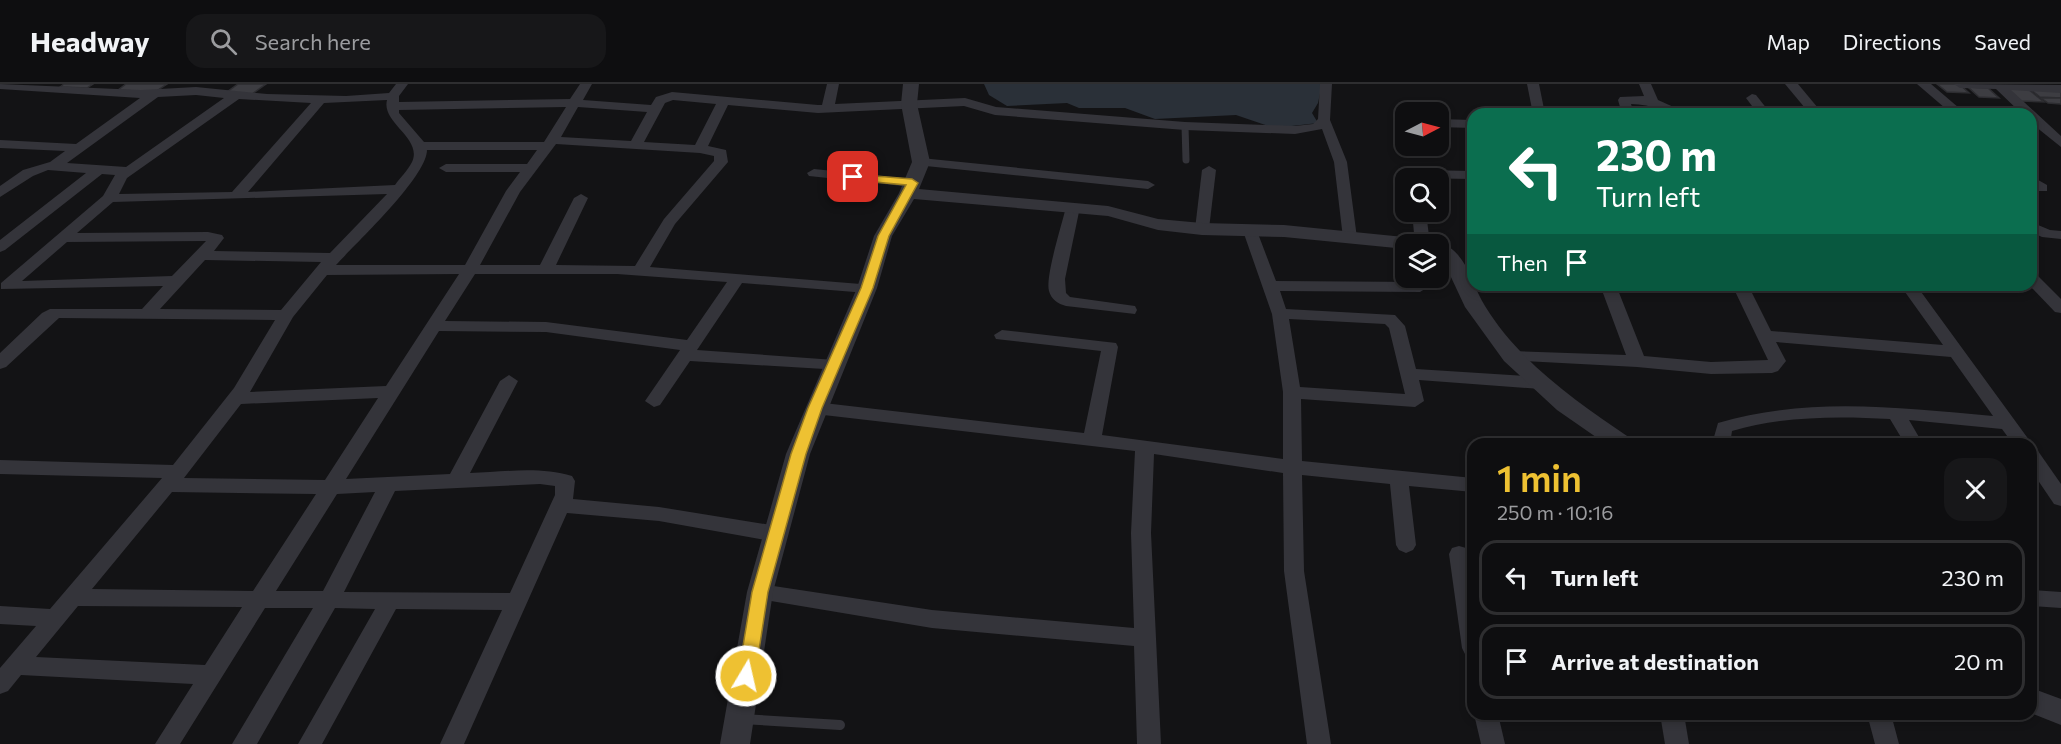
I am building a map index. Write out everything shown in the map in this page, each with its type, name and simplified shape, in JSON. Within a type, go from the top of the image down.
[{"type":"street","points":[[54,166],[176,84]]},
{"type":"street","points":[[167,744],[471,269],[513,191],[549,143],[586,84]]},
{"type":"street","points":[[828,109],[833,84]]},
{"type":"street","points":[[1326,84],[1324,120],[1335,137],[1340,152],[1350,238]]},
{"type":"street","points":[[1533,84],[1538,108]]},
{"type":"street","points":[[1626,108],[1624,100],[1653,99],[1645,84]]},
{"type":"street","points":[[1791,84],[1811,108]]},
{"type":"street","points":[[1923,84],[1953,108]]},
{"type":"street","points":[[1960,84],[2061,89]]},
{"type":"street","points":[[0,85],[92,87],[160,93],[194,91],[321,99],[395,95],[655,109]]},
{"type":"street","points":[[1999,86],[2023,108]]},
{"type":"street","points":[[735,744],[760,592],[798,454],[815,408],[867,288],[883,236],[910,188],[921,162],[910,94]]},
{"type":"street","points":[[635,145],[660,100],[668,96],[828,109],[910,94],[965,102],[995,111],[1185,126],[1295,130],[1317,127],[1324,120]]},
{"type":"street","points":[[178,281],[7,286],[110,198],[125,174],[236,95]]},
{"type":"street","points":[[0,684],[173,478],[236,398],[260,363],[286,315],[328,264],[399,189],[420,160],[420,146],[393,114],[395,95]]},
{"type":"street","points":[[1752,98],[1760,108]]},
{"type":"street","points":[[236,196],[321,99]]},
{"type":"street","points":[[1648,100],[1668,108]]},
{"type":"street","points":[[700,149],[724,101]]},
{"type":"street","points":[[2037,121],[2061,143]]},
{"type":"street","points":[[1449,123],[1467,124]]},
{"type":"street","points":[[420,146],[549,143],[635,145],[700,149],[722,153],[721,162],[669,222],[640,271]]},
{"type":"street","points":[[0,144],[79,148]]},
{"type":"street","points":[[921,162],[1148,185]]},
{"type":"street","points":[[0,193],[38,168],[54,166],[101,168],[122,170],[125,174]]},
{"type":"street","points":[[0,247],[101,168]]},
{"type":"street","points":[[446,168],[530,168]]},
{"type":"street","points":[[1202,229],[1209,171]]},
{"type":"street","points":[[814,173],[910,188],[1118,212],[1158,224],[1395,242]]},
{"type":"street","points":[[1449,175],[1467,176]]},
{"type":"street","points":[[110,198],[236,196],[399,189]]},
{"type":"street","points":[[546,269],[581,198]]},
{"type":"street","points":[[1073,207],[1057,279],[1056,290],[1059,297],[1066,301],[1129,310]]},
{"type":"street","points":[[2037,229],[2047,234],[2061,235]]},
{"type":"street","points":[[1250,231],[1280,314],[1292,392],[1294,571],[1319,744]]},
{"type":"street","points":[[61,238],[215,237],[215,242],[146,314]]},
{"type":"street","points":[[203,255],[328,264],[640,271],[867,288]]},
{"type":"street","points":[[1449,256],[1467,290]]},
{"type":"street","points":[[654,401],[737,279]]},
{"type":"street","points":[[2037,284],[2061,308]]},
{"type":"street","points":[[1270,286],[1395,287]]},
{"type":"street","points":[[1467,291],[1475,307],[1512,356],[1565,405],[1613,438]]},
{"type":"street","points":[[1610,291],[1637,362]]},
{"type":"street","points":[[1512,356],[1711,368],[1772,367],[1777,361],[1743,291]]},
{"type":"street","points":[[1912,291],[2019,438]]},
{"type":"street","points":[[0,363],[54,314],[286,315]]},
{"type":"street","points":[[1280,314],[1389,319],[1397,326],[1414,400],[1292,392]]},
{"type":"street","points":[[433,326],[546,327],[690,351],[835,366]]},
{"type":"street","points":[[1002,335],[1110,347],[1092,440]]},
{"type":"street","points":[[1765,336],[1958,352]]},
{"type":"street","points":[[1409,374],[1541,383]]},
{"type":"street","points":[[456,481],[509,381]]},
{"type":"street","points":[[236,398],[393,392]]},
{"type":"street","points":[[815,408],[1145,446],[1292,468],[1467,484]]},
{"type":"street","points":[[1722,438],[1724,427],[1747,419],[1834,412],[2008,423]]},
{"type":"street","points":[[1897,415],[1910,438]]},
{"type":"street","points":[[1145,446],[1142,533],[1149,744]]},
{"type":"street","points":[[2037,465],[2061,499]]},
{"type":"street","points":[[0,467],[331,487],[456,481],[558,479],[565,481],[567,487],[560,505],[452,744]]},
{"type":"street","points":[[1399,477],[1406,545]]},
{"type":"street","points":[[244,744],[329,600],[389,484]]},
{"type":"street","points":[[560,505],[649,513],[777,534]]},
{"type":"street","points":[[1459,554],[1467,608]]},
{"type":"street","points":[[760,592],[932,619],[1145,638]]},
{"type":"street","points":[[72,597],[515,602]]},
{"type":"street","points":[[2037,598],[2061,600]]},
{"type":"street","points":[[310,744],[390,601]]},
{"type":"street","points":[[0,615],[55,618]]},
{"type":"street","points":[[16,665],[210,675]]},
{"type":"street","points":[[2037,702],[2061,712]]},
{"type":"street","points":[[1487,720],[1493,744]]},
{"type":"street","points":[[1673,720],[1677,744]]},
{"type":"street","points":[[1881,720],[1887,744]]},
{"type":"lane","points":[[1185,126],[1186,160]]},
{"type":"lane","points":[[739,718],[840,725]]},
{"type":"shaded area","points":[[984,84],[1322,84],[1318,103],[1312,113],[1318,123],[1274,128],[1236,115],[1155,119],[1125,108],[1079,108],[1067,103],[1007,106],[989,95]]},
{"type":"building","points":[[64,84],[93,84],[87,88],[60,87]]},
{"type":"building","points":[[126,84],[167,84],[155,92],[118,90]]},
{"type":"building","points":[[238,84],[266,84],[252,94],[227,92]]},
{"type":"building","points":[[1937,84],[1959,84],[1969,93],[1947,92]]},
{"type":"building","points":[[1968,87],[1988,88],[1999,98],[1979,97]]},
{"type":"building","points":[[2005,88],[2028,89],[2044,102],[2020,101]]},
{"type":"building","points":[[2030,89],[2061,90],[2061,98],[2040,97]]},
{"type":"building","points":[[2041,98],[2061,98],[2061,104],[2048,103]]},
{"type":"route","points":[[746,676],[760,592],[798,454],[815,408],[867,288],[883,236],[912,183],[853,177]]}]
